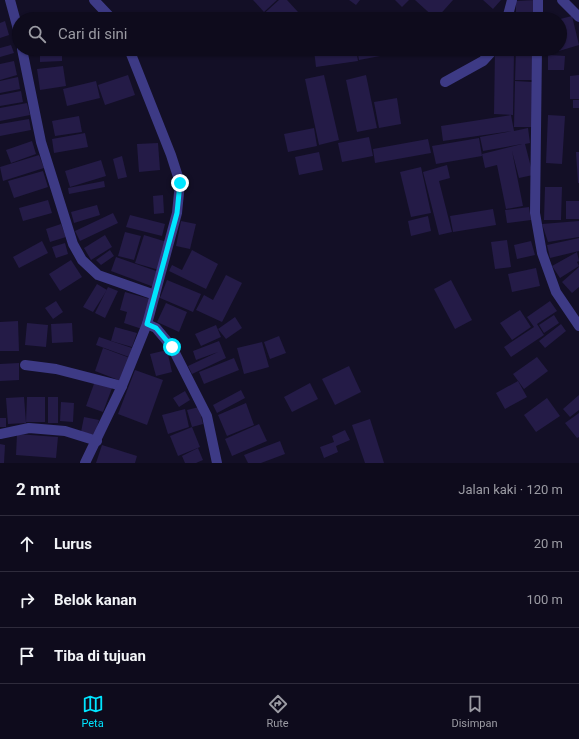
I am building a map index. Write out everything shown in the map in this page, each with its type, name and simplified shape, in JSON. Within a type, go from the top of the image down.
[{"type":"street","points":[[10,0],[13,12]]},
{"type":"street","points":[[94,0],[105,12]]},
{"type":"street","points":[[509,12],[512,0]]},
{"type":"street","points":[[538,0],[538,12]]},
{"type":"street","points":[[562,0],[579,17]]},
{"type":"street","points":[[23,56],[41,142],[73,244],[82,260],[98,275],[155,295]]},
{"type":"street","points":[[85,463],[122,386],[147,324],[177,213],[180,183],[171,155],[132,56]]},
{"type":"street","points":[[445,82],[483,61],[488,56]]},
{"type":"street","points":[[537,56],[535,214],[542,254],[556,292],[579,326]]},
{"type":"street","points":[[147,324],[156,328],[172,347],[207,416],[217,463]]},
{"type":"street","points":[[26,365],[56,369],[122,386]]},
{"type":"street","points":[[0,434],[28,428],[65,431],[97,440]]},
{"type":"building","points":[[253,0],[277,0],[264,12]]},
{"type":"building","points":[[279,0],[287,0],[298,12],[266,12]]},
{"type":"building","points":[[349,0],[360,0],[356,5]]},
{"type":"building","points":[[395,0],[409,0],[402,7]]},
{"type":"building","points":[[415,0],[453,0],[442,12],[428,12]]},
{"type":"building","points":[[483,0],[501,0],[493,9]]},
{"type":"building","points":[[536,0],[536,12],[516,12],[516,1]]},
{"type":"building","points":[[572,16],[579,45],[567,49],[567,17]]},
{"type":"building","points":[[5,21],[9,35],[0,38],[0,23]]},
{"type":"building","points":[[11,45],[12,54],[0,57],[0,48]]},
{"type":"building","points":[[40,56],[62,56],[62,61],[40,62]]},
{"type":"building","points":[[315,56],[357,56],[358,61],[316,67]]},
{"type":"building","points":[[358,56],[380,56],[359,60]]},
{"type":"building","points":[[495,56],[514,56],[513,115],[494,114]]},
{"type":"building","points":[[516,56],[535,56],[533,80],[515,80]]},
{"type":"building","points":[[548,56],[565,56],[564,70],[548,70]]},
{"type":"building","points":[[14,61],[17,75],[0,80],[0,64]]},
{"type":"building","points":[[63,66],[66,86],[40,90],[37,69]]},
{"type":"building","points":[[128,75],[135,95],[105,105],[98,85]]},
{"type":"building","points":[[324,75],[339,140],[319,145],[305,79]]},
{"type":"building","points":[[366,75],[377,128],[357,132],[346,80]]},
{"type":"building","points":[[579,75],[579,99],[570,99],[570,76]]},
{"type":"building","points":[[18,77],[20,89],[0,93],[0,81]]},
{"type":"building","points":[[96,81],[100,98],[67,106],[63,89]]},
{"type":"building","points":[[515,81],[532,82],[532,127],[514,127]]},
{"type":"building","points":[[21,91],[23,102],[0,106],[0,95]]},
{"type":"building","points":[[397,98],[401,124],[379,128],[374,102]]},
{"type":"building","points":[[573,100],[579,100],[579,108],[573,108]]},
{"type":"building","points":[[27,103],[30,115],[0,121],[0,108]]},
{"type":"building","points":[[511,115],[514,131],[528,128],[530,143],[525,144],[533,175],[519,178],[512,151],[523,206],[506,209],[497,165],[485,168],[482,154],[522,144],[483,151],[480,137],[512,131],[443,141],[441,126]]},
{"type":"building","points":[[548,115],[565,116],[562,164],[546,163]]},
{"type":"building","points":[[79,116],[82,132],[55,136],[52,121]]},
{"type":"building","points":[[29,119],[31,130],[0,136],[0,124]]},
{"type":"building","points":[[314,128],[317,146],[288,152],[284,134]]},
{"type":"building","points":[[85,133],[88,147],[54,153],[52,139]]},
{"type":"building","points":[[369,137],[373,156],[342,162],[338,143]]},
{"type":"building","points":[[479,138],[482,156],[436,164],[432,146]]},
{"type":"building","points":[[428,139],[431,153],[375,163],[373,149]]},
{"type":"building","points":[[32,141],[36,154],[11,163],[6,150]]},
{"type":"building","points":[[158,143],[160,170],[139,172],[137,144]]},
{"type":"building","points":[[319,152],[323,170],[299,175],[295,157]]},
{"type":"building","points":[[576,152],[579,152],[579,183],[578,183]]},
{"type":"building","points":[[39,155],[44,168],[3,181],[0,167]]},
{"type":"building","points":[[122,156],[127,177],[118,179],[113,159]]},
{"type":"building","points":[[101,160],[106,176],[70,187],[65,171]]},
{"type":"building","points":[[447,165],[450,178],[439,181],[452,232],[439,235],[423,172]]},
{"type":"building","points":[[421,167],[431,213],[411,217],[400,172]]},
{"type":"building","points":[[43,171],[48,187],[14,198],[8,181]]},
{"type":"building","points":[[104,181],[105,187],[69,194],[68,188]]},
{"type":"building","points":[[545,187],[562,187],[561,220],[544,220]]},
{"type":"building","points":[[163,195],[164,213],[154,214],[153,196]]},
{"type":"building","points":[[48,200],[52,213],[23,221],[19,208]]},
{"type":"building","points":[[566,201],[579,201],[579,219],[566,219]]},
{"type":"building","points":[[97,205],[100,215],[74,223],[71,212]]},
{"type":"building","points":[[529,207],[531,220],[507,223],[505,210]]},
{"type":"building","points":[[493,209],[496,225],[453,232],[450,216]]},
{"type":"building","points":[[113,213],[118,223],[80,241],[75,231]]},
{"type":"building","points":[[130,215],[165,224],[162,236],[126,227]]},
{"type":"building","points":[[428,216],[431,231],[411,236],[408,221]]},
{"type":"building","points":[[181,221],[196,224],[190,249],[176,246]]},
{"type":"building","points":[[579,221],[579,237],[548,242],[542,224]]},
{"type":"building","points":[[61,224],[66,237],[50,242],[46,229]]},
{"type":"building","points":[[125,232],[141,236],[134,260],[118,256]]},
{"type":"building","points":[[105,235],[112,247],[91,260],[84,248]]},
{"type":"building","points":[[144,235],[167,242],[159,270],[135,263]]},
{"type":"building","points":[[579,238],[579,251],[550,258],[547,245]]},
{"type":"building","points":[[507,240],[511,267],[495,269],[491,242]]},
{"type":"building","points":[[42,241],[48,253],[19,268],[13,257]]},
{"type":"building","points":[[531,241],[535,255],[517,259],[514,245]]},
{"type":"building","points":[[65,243],[68,254],[56,258],[52,247]]},
{"type":"building","points":[[110,250],[114,256],[101,265],[96,260]]},
{"type":"building","points":[[192,250],[218,264],[206,289],[169,271],[172,265],[182,270]]},
{"type":"building","points":[[577,252],[579,261],[577,262],[579,266],[560,278],[552,266]]},
{"type":"building","points":[[116,257],[159,272],[154,287],[111,271]]},
{"type":"building","points":[[71,260],[82,277],[60,291],[49,274]]},
{"type":"building","points":[[579,267],[579,287],[572,293],[562,282]]},
{"type":"building","points":[[536,268],[540,286],[512,292],[508,274]]},
{"type":"building","points":[[226,275],[242,283],[222,322],[196,310],[204,295],[213,300]]},
{"type":"building","points":[[167,280],[201,294],[193,312],[160,298]]},
{"type":"building","points":[[451,280],[472,320],[455,329],[434,289]]},
{"type":"building","points":[[97,284],[107,290],[93,312],[83,307]]},
{"type":"building","points":[[108,287],[118,291],[105,318],[95,313]]},
{"type":"building","points":[[125,292],[150,299],[142,329],[124,323],[127,312],[120,310]]},
{"type":"building","points":[[56,301],[63,312],[53,319],[45,308]]},
{"type":"building","points":[[550,301],[557,311],[537,324],[544,335],[511,357],[504,347],[534,327],[527,317]]},
{"type":"building","points":[[166,303],[187,312],[179,332],[157,322]]},
{"type":"building","points":[[520,310],[531,327],[512,340],[500,323]]},
{"type":"building","points":[[554,315],[559,323],[544,333],[539,325]]},
{"type":"building","points":[[235,317],[242,328],[226,339],[218,329]]},
{"type":"building","points":[[18,321],[19,351],[0,351],[0,322]]},
{"type":"building","points":[[27,323],[48,325],[46,347],[25,345]]},
{"type":"building","points":[[72,323],[73,342],[52,343],[51,324]]},
{"type":"building","points":[[561,324],[566,331],[545,348],[539,341]]},
{"type":"building","points":[[216,325],[221,337],[201,346],[195,334]]},
{"type":"building","points":[[115,327],[137,333],[132,347],[111,341]]},
{"type":"building","points":[[279,336],[286,353],[270,359],[264,342]]},
{"type":"building","points":[[99,337],[132,348],[129,357],[96,345]]},
{"type":"building","points":[[219,341],[226,358],[192,374],[188,366],[218,352],[196,360],[193,351]]},
{"type":"building","points":[[262,342],[269,367],[244,374],[237,348]]},
{"type":"building","points":[[103,348],[130,358],[121,381],[95,371]]},
{"type":"building","points":[[167,350],[172,372],[156,376],[150,354]]},
{"type":"building","points":[[537,357],[548,371],[524,389],[513,374]]},
{"type":"building","points":[[234,358],[239,370],[204,384],[199,372]]},
{"type":"building","points":[[19,363],[19,380],[0,381],[0,364]]},
{"type":"building","points":[[349,366],[361,392],[335,405],[322,379]]},
{"type":"building","points":[[135,370],[163,380],[147,425],[118,414]]},
{"type":"building","points":[[95,381],[112,388],[103,412],[86,406]]},
{"type":"building","points":[[518,381],[527,397],[505,409],[496,393]]},
{"type":"building","points":[[310,383],[318,399],[292,412],[284,397]]},
{"type":"building","points":[[241,390],[245,398],[217,413],[213,405]]},
{"type":"building","points":[[185,391],[190,400],[179,407],[173,398]]},
{"type":"building","points":[[579,395],[579,410],[570,417],[563,409]]},
{"type":"building","points":[[24,397],[26,423],[8,424],[6,398]]},
{"type":"building","points":[[27,397],[45,397],[45,422],[26,422]]},
{"type":"building","points":[[48,397],[58,397],[58,423],[48,423]]},
{"type":"building","points":[[547,398],[560,416],[536,432],[524,415]]},
{"type":"building","points":[[61,402],[74,403],[73,422],[60,421]]},
{"type":"building","points":[[246,403],[254,425],[227,436],[218,415]]},
{"type":"building","points":[[199,407],[203,424],[192,427],[187,410]]},
{"type":"building","points":[[185,409],[189,427],[168,434],[162,415]]},
{"type":"building","points":[[579,413],[579,437],[577,438],[565,423]]},
{"type":"building","points":[[84,417],[99,420],[95,435],[81,432]]},
{"type":"building","points":[[0,418],[6,418],[6,427],[0,427]]},
{"type":"building","points":[[370,419],[384,463],[365,463],[352,425]]},
{"type":"building","points":[[259,424],[267,441],[232,456],[225,439]]},
{"type":"building","points":[[192,427],[200,447],[178,456],[170,436]]},
{"type":"building","points":[[345,430],[350,440],[336,446],[338,452],[324,458],[320,447],[334,442],[332,436]]},
{"type":"building","points":[[17,434],[58,437],[56,458],[16,455]]},
{"type":"building","points":[[280,441],[285,454],[261,463],[248,463],[244,455]]},
{"type":"building","points":[[0,444],[5,445],[4,463],[0,463]]},
{"type":"building","points":[[102,445],[137,456],[135,463],[96,463]]},
{"type":"building","points":[[198,448],[203,460],[196,463],[185,463],[182,456]]},
{"type":"route","points":[[172,347],[156,328],[147,324],[177,213],[180,183]]}]
